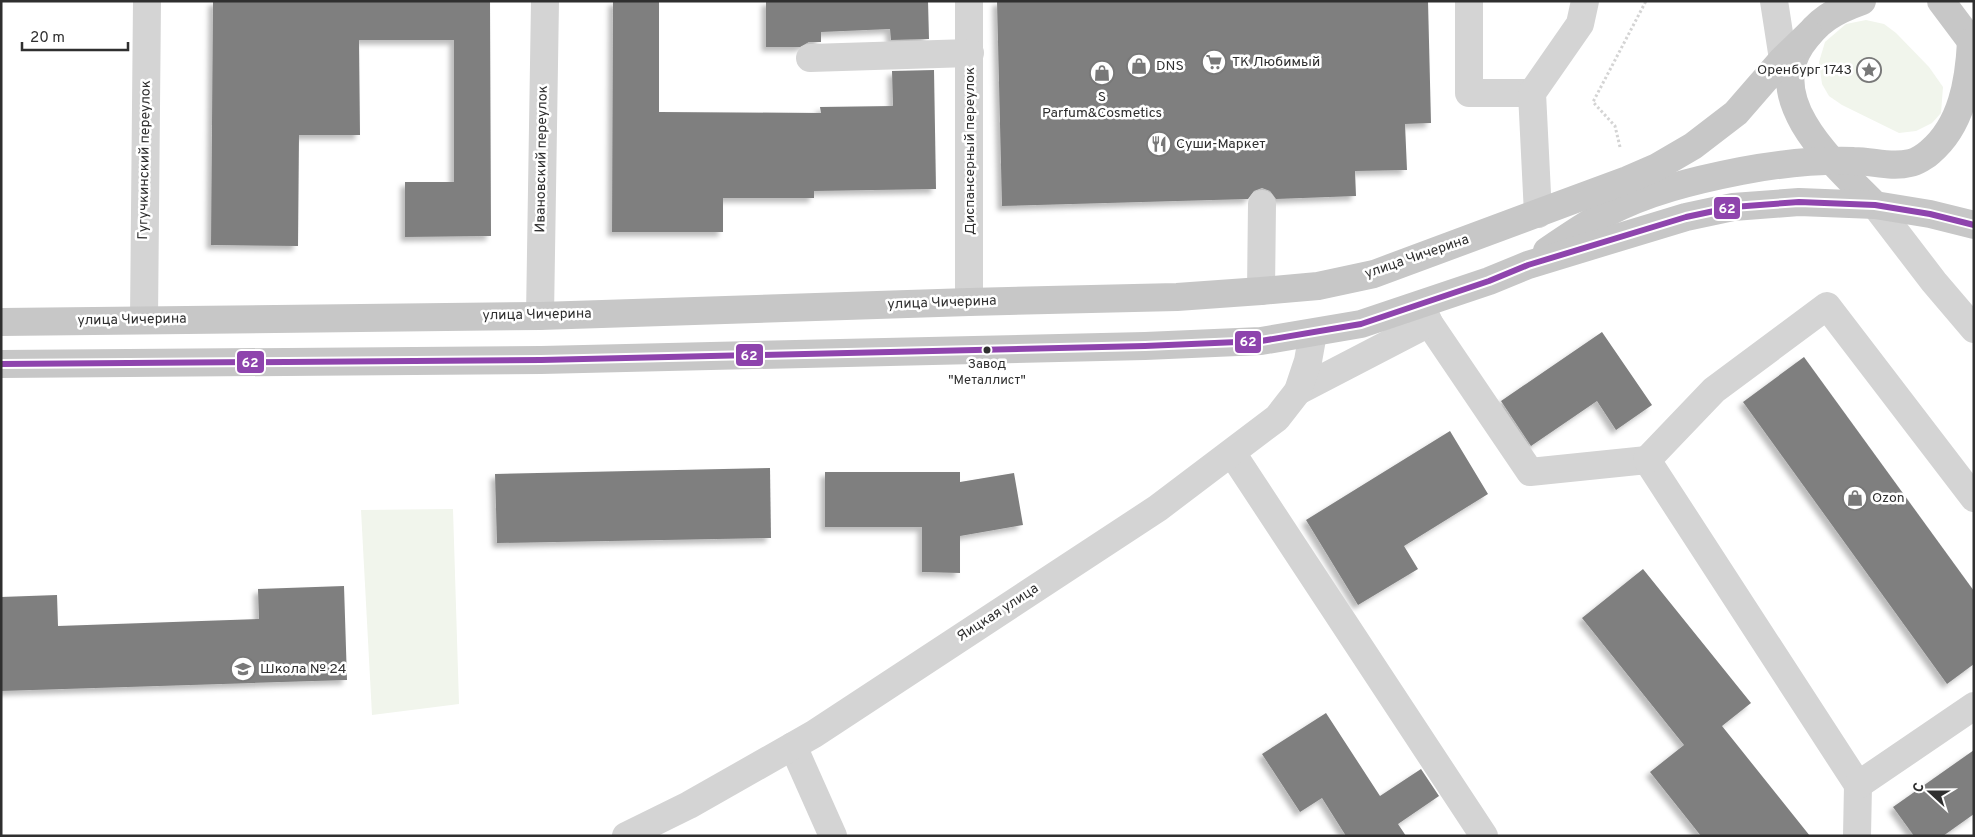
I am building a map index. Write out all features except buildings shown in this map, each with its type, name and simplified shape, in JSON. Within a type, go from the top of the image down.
[{"type":"main road","points":[[1862,1],[1842,8],[1824,19],[1809,34],[1796,54],[1791,68],[1790,88],[1798,114],[1810,132],[1844,161],[1875,205]]},
{"type":"main road","points":[[1528,265],[1590,223],[1635,200],[1679,185],[1742,171],[1844,161],[1882,165],[1910,163],[1930,153],[1947,134],[1963,102],[1972,44],[1941,1]]},
{"type":"main road","name":"улица Чичерина","points":[[1,322],[540,316],[1177,297],[1318,286],[1374,274],[1538,214],[1657,167],[1693,146],[1736,113],[1782,59],[1809,34]]},
{"type":"main road","points":[[1,364],[541,360],[1135,346],[1261,341],[1425,314],[1489,281],[1528,265],[1686,217],[1733,207],[1799,202],[1875,205],[1930,214],[1974,225]]},
{"type":"street","name":"Гугучкинский переулок","points":[[144,319],[147,1]]},
{"type":"street","name":"Ивановский переулок","points":[[540,316],[545,1]]},
{"type":"street","name":"Диспансерный переулок","points":[[969,1],[970,302]]},
{"type":"street","points":[[1469,1],[1468,92],[1532,94]]},
{"type":"street","points":[[1538,214],[1532,94],[1580,24],[1585,1]]},
{"type":"street","points":[[1774,1],[1782,59],[1790,88]]},
{"type":"street","points":[[810,58],[970,52]]},
{"type":"street","points":[[1261,291],[1262,204]]},
{"type":"street","points":[[1875,205],[1934,282],[1974,329]]},
{"type":"street","points":[[1298,391],[1425,314],[1530,472],[1647,460],[1714,390],[1827,306],[1974,498]]},
{"type":"street","name":"Яицкая улица","points":[[626,836],[689,805],[822,729],[1158,508],[1277,418],[1298,391],[1308,362],[1313,333]]},
{"type":"street","points":[[1232,453],[1484,836]]},
{"type":"street","points":[[1647,460],[1858,785],[1857,836]]},
{"type":"street","points":[[1858,785],[1974,706]]},
{"type":"street","points":[[793,746],[833,836]]},
{"type":"path","points":[[1620,149],[1615,126],[1593,102],[1646,1]]},
{"type":"shaded area","points":[[1866,20],[1884,24],[1896,33],[1929,67],[1943,87],[1941,113],[1932,123],[1916,131],[1899,133],[1842,105],[1829,96],[1822,84],[1819,62],[1825,42],[1846,24]]},
{"type":"shaded area","points":[[453,509],[459,704],[372,715],[361,510]]},
{"type":"transit line","name":"62","points":[[1,364],[541,360],[1145,346],[1261,341],[1361,324],[1489,281],[1528,265],[1686,217],[1733,207],[1799,202],[1875,205],[1930,214],[1974,225]]},
{"type":"place","name":"ТК Любимый","points":[[1214,62]]},
{"type":"place","name":"DNS","points":[[1139,66]]},
{"type":"place","name":"Оренбург 1743","points":[[1869,70]]},
{"type":"place","name":"S Parfum&Cosmetics","points":[[1102,73]]},
{"type":"place","name":"Суши-Маркет","points":[[1159,144]]},
{"type":"place","name":"Завод \"Металлист\"","points":[[987,350]]},
{"type":"place","name":"Ozon","points":[[1855,498]]},
{"type":"place","name":"Школа № 24","points":[[243,669]]}]
